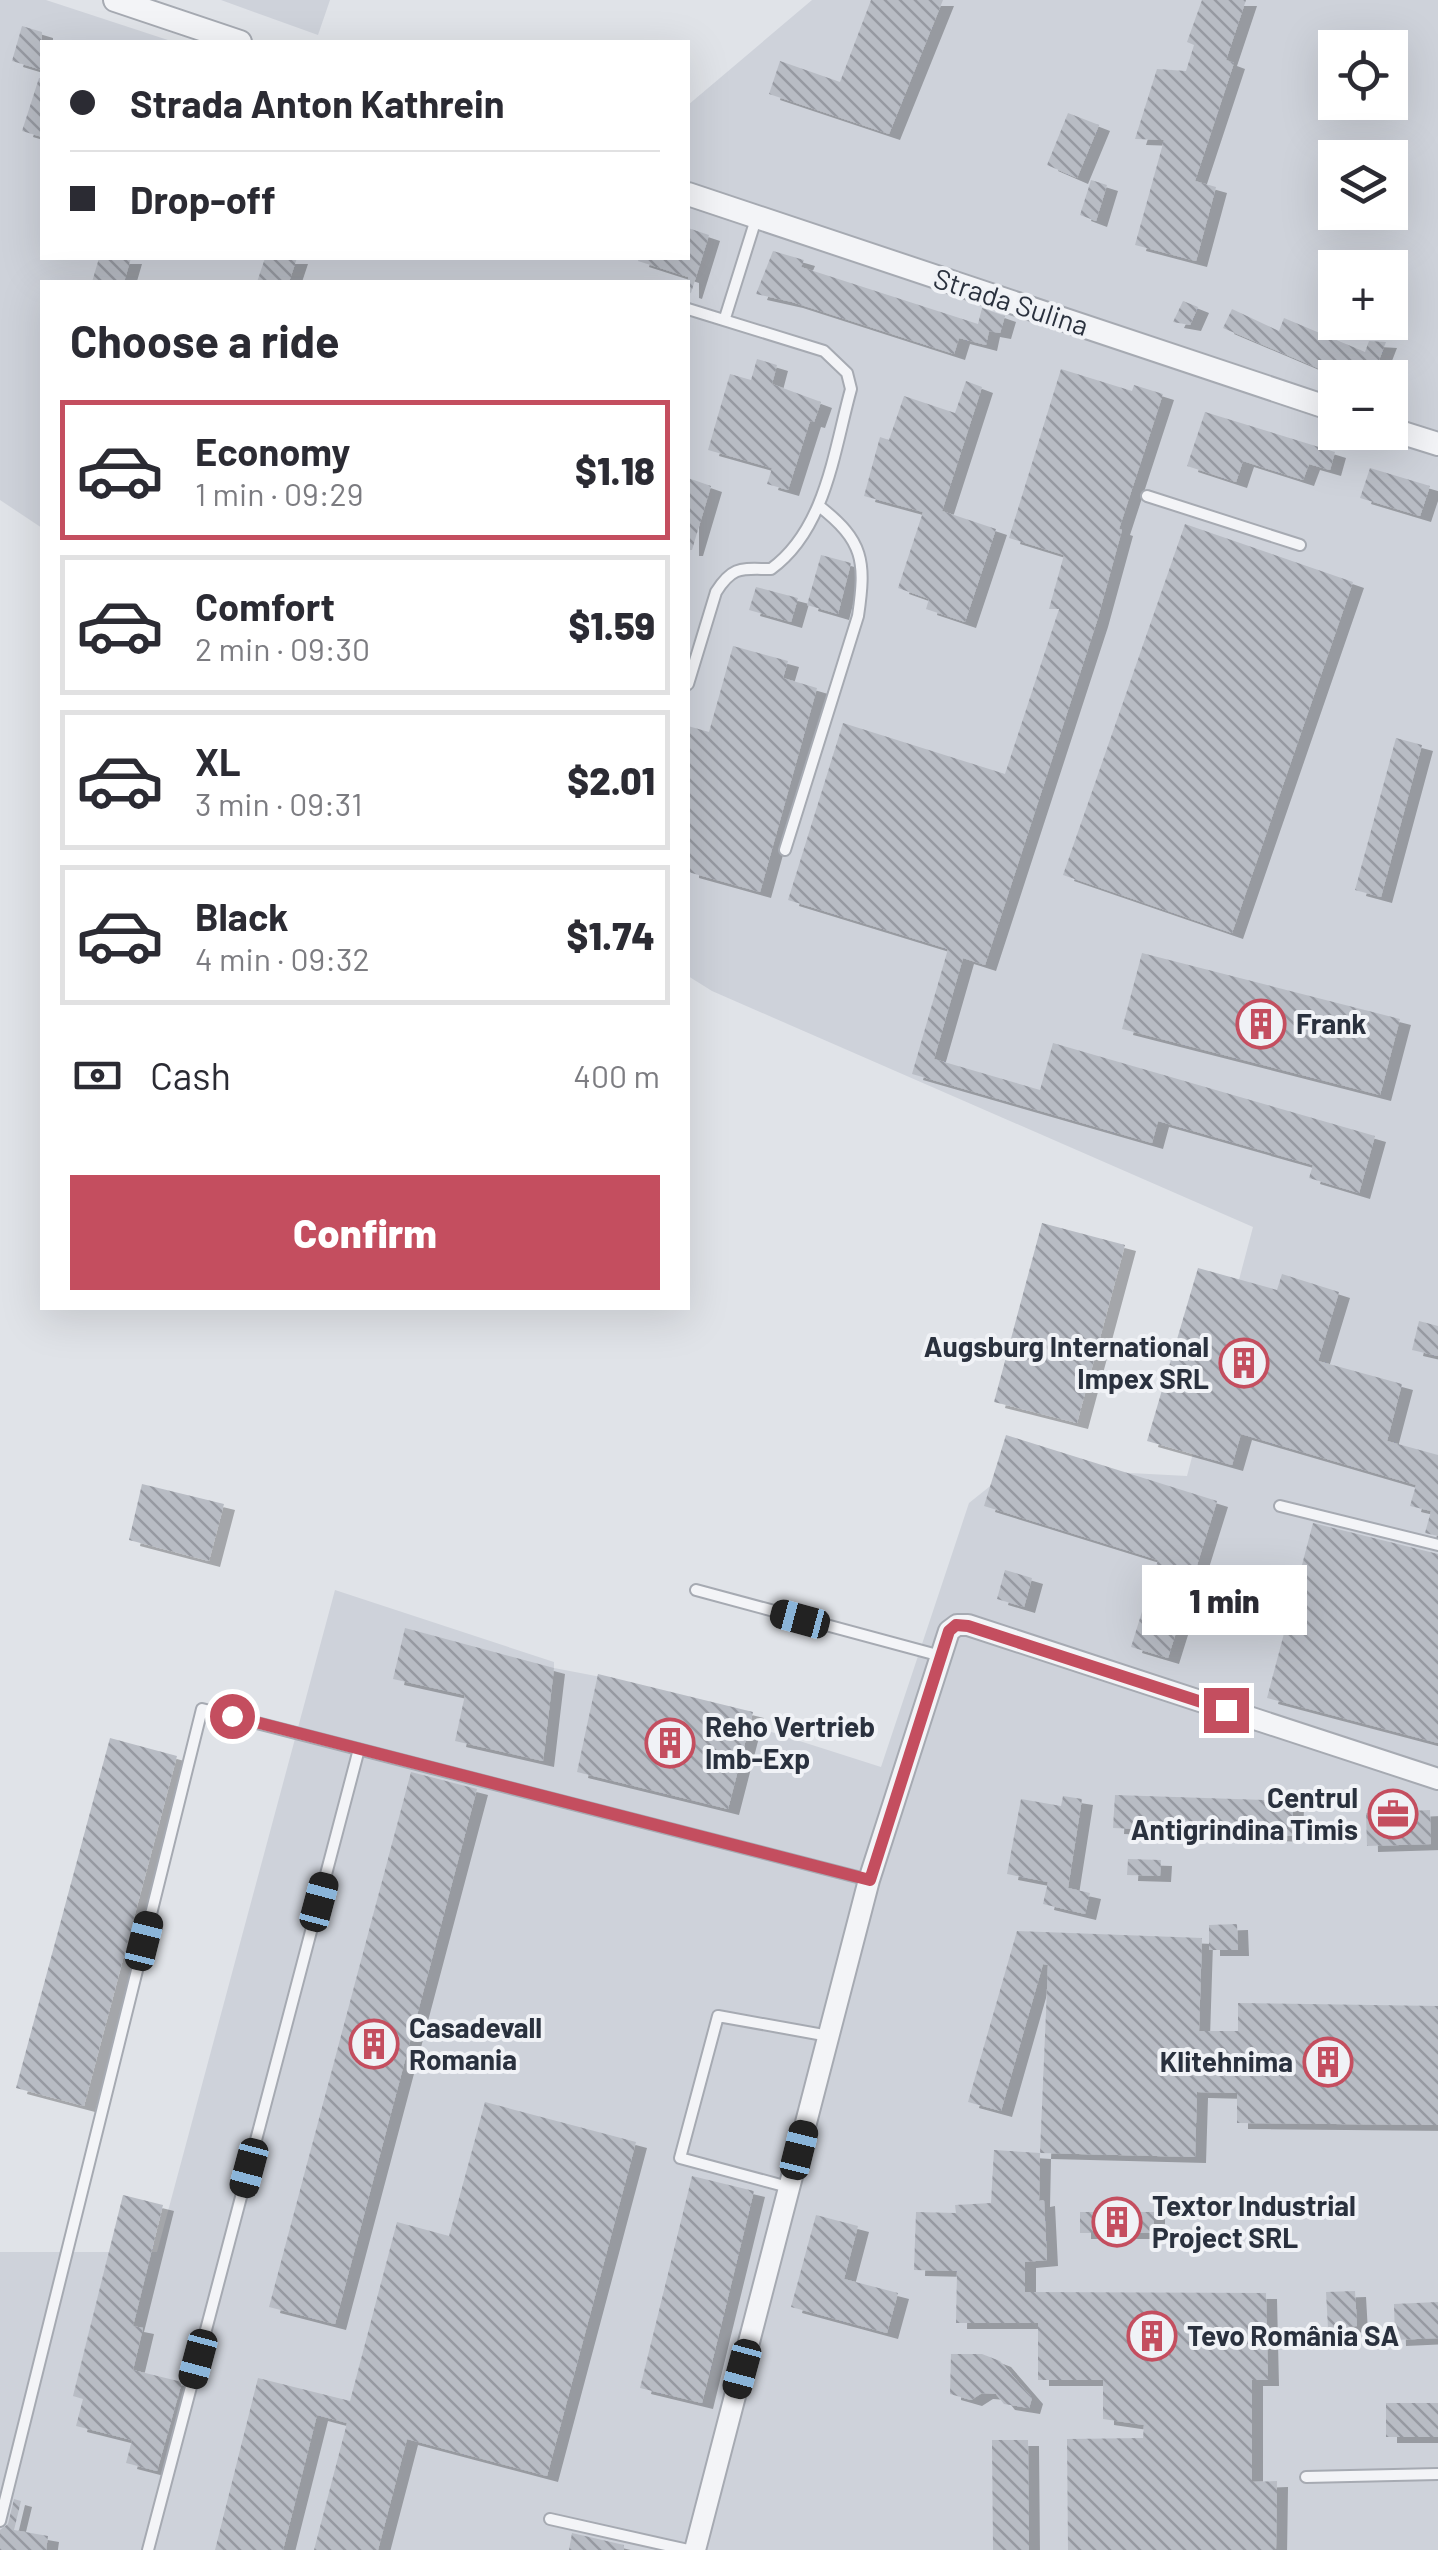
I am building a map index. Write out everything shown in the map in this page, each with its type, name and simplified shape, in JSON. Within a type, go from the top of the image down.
[{"type":"street","points":[[115,0],[234,40]]},
{"type":"street","name":"Strada Sulina","points":[[690,195],[1318,404]]},
{"type":"street","points":[[1408,434],[1438,444]]},
{"type":"street","points":[[692,2550],[870,1880],[949,1631],[956,1625],[968,1626],[1438,1779]]},
{"type":"lane","points":[[724,318],[756,218]]},
{"type":"lane","points":[[690,310],[824,351],[846,373],[852,389],[819,506],[800,544],[771,569],[736,570],[725,579],[716,592],[690,677]]},
{"type":"lane","points":[[1147,496],[1300,545]]},
{"type":"lane","points":[[784,850],[858,616],[862,590],[862,564],[856,546],[844,526],[819,506]]},
{"type":"lane","points":[[1280,1506],[1438,1545]]},
{"type":"lane","points":[[696,1590],[940,1656]]},
{"type":"lane","points":[[0,2521],[202,1708],[870,1880]]},
{"type":"lane","points":[[148,2550],[359,1749]]},
{"type":"lane","points":[[789,2187],[680,2158],[718,2016],[829,2036]]},
{"type":"lane","points":[[1306,2477],[1438,2474]]},
{"type":"lane","points":[[550,2519],[692,2550]]},
{"type":"shaded area","points":[[0,0],[46,0],[168,40],[40,40],[40,260],[690,260],[690,103],[812,0],[1438,0],[1438,2550],[0,2550],[0,2252],[157,2252],[335,1590],[554,1662],[554,1668],[596,1676],[881,1767],[969,1503],[1014,1467],[1187,1476],[1253,1227],[712,991],[690,977],[690,280],[40,280],[40,527],[0,500]]},
{"type":"shaded area","points":[[221,0],[330,0],[318,35]]},
{"type":"building","points":[[871,0],[943,0],[889,134],[769,94],[780,61],[840,82]]},
{"type":"building","points":[[1202,0],[1246,0],[1226,60],[1234,63],[1195,181],[1216,187],[1196,261],[1135,245],[1164,140],[1135,139],[1157,69],[1186,71],[1194,45],[1187,42]]},
{"type":"building","points":[[22,26],[42,32],[40,69],[12,61]]},
{"type":"building","points":[[39,78],[40,78],[40,136],[22,131]]},
{"type":"building","points":[[1068,113],[1099,125],[1077,178],[1047,165]]},
{"type":"building","points":[[1091,180],[1107,185],[1096,221],[1080,215]]},
{"type":"building","points":[[690,229],[709,235],[691,293],[688,277],[638,261],[690,260]]},
{"type":"building","points":[[773,251],[804,260],[801,267],[978,324],[982,308],[1005,316],[1000,333],[989,331],[986,345],[959,338],[954,354],[756,294]]},
{"type":"building","points":[[98,260],[130,260],[125,280],[93,280]]},
{"type":"building","points":[[264,260],[296,260],[290,280],[258,280]]},
{"type":"building","points":[[1183,301],[1198,307],[1190,325],[1173,322]]},
{"type":"building","points":[[1232,309],[1279,331],[1284,318],[1318,332],[1318,340],[1336,340],[1365,352],[1369,341],[1386,342],[1379,360],[1318,360],[1318,368],[1223,328]]},
{"type":"building","points":[[757,359],[777,365],[772,384],[821,402],[814,422],[810,421],[788,490],[767,484],[772,468],[708,450],[730,374],[751,380]]},
{"type":"building","points":[[1061,369],[1132,391],[1134,385],[1163,394],[1119,529],[1122,530],[1097,621],[985,965],[963,958],[934,1059],[1040,1090],[1053,1043],[1375,1136],[1359,1193],[1309,1178],[1313,1165],[1158,1121],[1152,1143],[912,1074],[948,949],[788,900],[843,723],[1005,774],[1059,609],[1049,609],[1064,555],[1009,538]]},
{"type":"building","points":[[966,381],[982,387],[942,511],[996,529],[965,622],[926,609],[929,599],[898,588],[923,512],[864,496],[880,437],[889,440],[904,396],[955,413]]},
{"type":"building","points":[[1205,412],[1318,447],[1318,450],[1335,452],[1330,470],[1309,464],[1303,480],[1243,461],[1236,482],[1187,466]]},
{"type":"building","points":[[1370,468],[1430,486],[1420,516],[1360,498]]},
{"type":"building","points":[[690,479],[711,486],[690,550]]},
{"type":"building","points":[[1185,524],[1353,582],[1232,933],[1063,875]]},
{"type":"building","points":[[821,555],[851,563],[838,614],[807,605]]},
{"type":"building","points":[[756,587],[798,598],[791,622],[749,610]]},
{"type":"building","points":[[733,646],[788,661],[783,678],[817,688],[760,892],[690,873],[690,727],[709,732]]},
{"type":"building","points":[[1396,738],[1422,745],[1381,897],[1355,890]]},
{"type":"building","name":"Frank","points":[[1142,953],[1400,1019],[1380,1095],[1122,1029]]},
{"type":"building","points":[[1042,1223],[1125,1245],[1077,1423],[994,1402]]},
{"type":"building","name":"Augsburg International Impex SRL","points":[[1198,1268],[1277,1290],[1282,1274],[1339,1292],[1318,1361],[1402,1384],[1387,1441],[1438,1455],[1438,1536],[1425,1533],[1431,1511],[1410,1506],[1416,1485],[1241,1434],[1232,1465],[1147,1441]]},
{"type":"building","points":[[1419,1321],[1438,1326],[1438,1356],[1412,1350]]},
{"type":"building","points":[[1006,1435],[1217,1501],[1168,1658],[1131,1647],[1158,1560],[984,1506]]},
{"type":"building","points":[[142,1484],[224,1504],[209,1561],[129,1540]]},
{"type":"building","points":[[1313,1523],[1438,1554],[1438,1743],[1267,1698]]},
{"type":"building","points":[[1005,1570],[1032,1578],[1024,1607],[997,1599]]},
{"type":"building","points":[[405,1628],[554,1668],[543,1761],[455,1741],[465,1695],[393,1679]]},
{"type":"building","name":"Reho Vertrieb Imb-Exp","points":[[598,1674],[753,1712],[728,1809],[577,1772]]},
{"type":"building","points":[[110,1738],[177,1756],[84,2106],[16,2088]]},
{"type":"building","name":"Casadevall Romania","points":[[411,1772],[477,1789],[335,2324],[269,2307]]},
{"type":"building","points":[[1115,1795],[1293,1801],[1292,1836],[1113,1828]]},
{"type":"building","points":[[1063,1796],[1082,1799],[1068,1888],[1090,1893],[1085,1914],[1043,1904],[1048,1882],[1007,1874],[1021,1799],[1061,1806]]},
{"type":"building","points":[[1430,1810],[1431,1844],[1367,1846],[1366,1813]]},
{"type":"building","points":[[1128,1859],[1161,1860],[1160,1876],[1127,1875]]},
{"type":"building","points":[[1237,1924],[1238,1950],[1209,1950],[1209,1925]]},
{"type":"building","points":[[1017,1931],[1202,1938],[1199,2031],[1238,2031],[1238,2003],[1438,2006],[1438,2125],[1237,2123],[1237,2093],[1197,2092],[1195,2157],[1040,2153],[1048,1965],[1043,1964],[1001,2111],[968,2102]]},
{"type":"building","points":[[485,2102],[636,2142],[547,2476],[407,2439],[378,2550],[314,2550],[347,2423],[317,2415],[283,2550],[215,2550],[258,2378],[350,2401],[397,2222],[449,2236]]},
{"type":"building","points":[[994,2150],[1040,2153],[1039,2201],[1044,2200],[1047,2260],[1025,2262],[1025,2292],[1266,2293],[1268,2380],[1252,2380],[1252,2482],[1277,2481],[1276,2550],[1068,2550],[1067,2439],[1143,2438],[1144,2425],[1103,2419],[1103,2380],[1038,2380],[1038,2323],[956,2323],[957,2271],[914,2270],[916,2212],[956,2213],[955,2205],[991,2203]]},
{"type":"building","points":[[692,2176],[754,2191],[702,2403],[640,2388]]},
{"type":"building","points":[[123,2195],[163,2205],[133,2326],[143,2328],[133,2370],[182,2382],[157,2471],[126,2463],[132,2440],[76,2426],[83,2399],[73,2396]]},
{"type":"building","name":"Textor Industrial Project SRL","points":[[1080,2212],[1154,2212],[1154,2233],[1080,2233]]},
{"type":"building","points":[[816,2215],[858,2226],[844,2279],[898,2293],[887,2333],[791,2307]]},
{"type":"building","points":[[1355,2291],[1357,2326],[1328,2328],[1326,2292]]},
{"type":"building","points":[[1438,2302],[1438,2338],[1395,2340],[1394,2304]]},
{"type":"building","points":[[951,2354],[982,2354],[1000,2361],[1032,2398],[1029,2408],[1004,2404],[996,2394],[982,2393],[971,2400],[950,2394]]},
{"type":"building","points":[[1386,2403],[1438,2403],[1438,2437],[1386,2437]]},
{"type":"building","points":[[992,2440],[1028,2440],[1029,2550],[993,2550]]},
{"type":"building","points":[[14,2499],[21,2501],[14,2530],[48,2536],[46,2550],[0,2550],[0,2530],[8,2524]]},
{"type":"building","points":[[572,2533],[624,2545],[624,2550],[569,2550]]},
{"type":"place","name":"Frank","points":[[1261,1024]]},
{"type":"place","name":"Augsburg International Impex SRL","points":[[1244,1363]]},
{"type":"place","name":"Reho Vertrieb Imb-Exp","points":[[670,1743]]},
{"type":"place","name":"Centrul Antigrindina Timis","points":[[1393,1814]]},
{"type":"place","name":"Casadevall Romania","points":[[374,2044]]},
{"type":"place","name":"Klitehnima","points":[[1328,2062]]},
{"type":"place","name":"Textor Industrial Project SRL","points":[[1117,2222]]},
{"type":"place","name":"Tevo România SA","points":[[1152,2336]]},
{"type":"route","points":[[232,1716],[870,1880],[949,1631],[956,1625],[1226,1710]]}]
